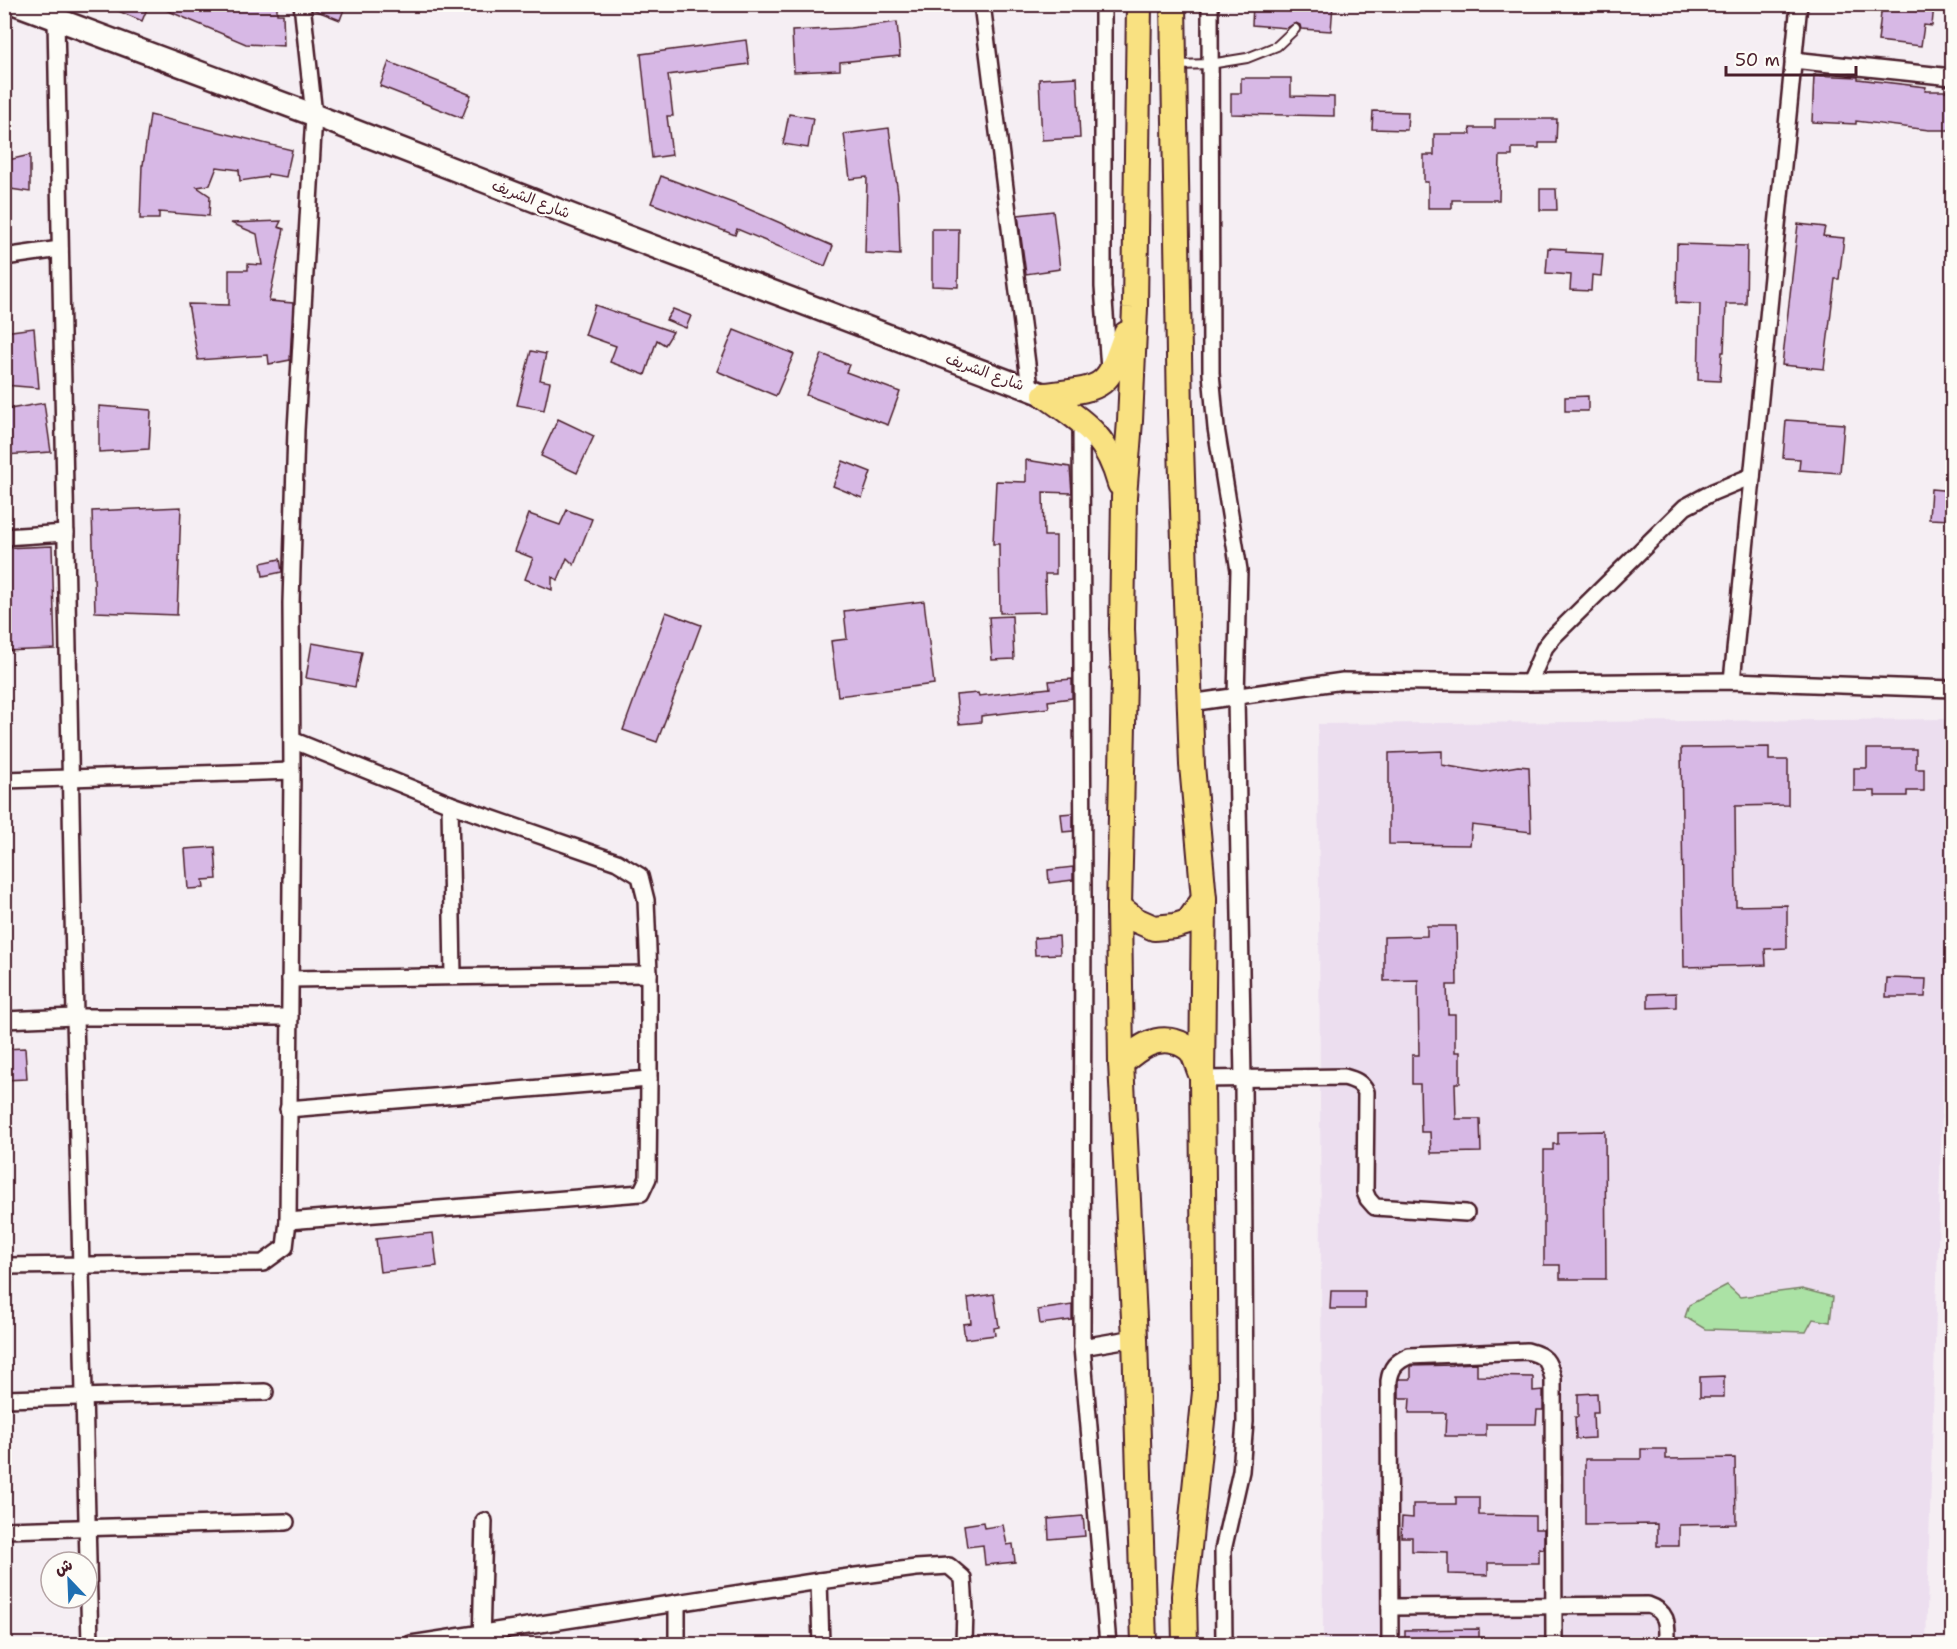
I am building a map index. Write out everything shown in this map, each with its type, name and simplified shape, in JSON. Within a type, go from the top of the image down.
[{"type":"highway","points":[[1139,4],[1135,309],[1124,496],[1122,629],[1124,679],[1119,907],[1121,1063],[1135,1338],[1144,1644]]},
{"type":"highway","points":[[1173,4],[1180,413],[1192,765],[1204,899],[1202,1080],[1205,1392],[1184,1596],[1185,1644]]},
{"type":"highway","points":[[1037,392],[1083,390],[1100,385],[1110,375],[1117,362],[1135,309]]},
{"type":"highway","points":[[1037,392],[1082,421],[1101,440],[1115,466],[1124,496]]},
{"type":"highway","points":[[1119,907],[1136,921],[1154,928],[1188,922],[1204,899]]},
{"type":"highway","points":[[1121,1063],[1152,1041],[1165,1039],[1179,1042],[1192,1051],[1202,1080]]},
{"type":"main road","name":"شارع الشريف","points":[[16,4],[314,114],[621,235],[1037,392]]},
{"type":"street","points":[[4,1266],[82,1267],[263,1263],[285,1247],[288,1221],[290,1017],[291,603],[296,441],[314,114],[302,4]]},
{"type":"street","points":[[982,4],[1037,392]]},
{"type":"street","points":[[1103,4],[1104,287],[1110,375]]},
{"type":"street","points":[[1210,4],[1211,373],[1216,428],[1239,570],[1236,697],[1243,1079],[1245,1422],[1241,1471],[1223,1550],[1224,1644]]},
{"type":"street","points":[[1732,681],[1799,4]]},
{"type":"street","points":[[56,19],[75,1017],[90,1644]]},
{"type":"street","points":[[1793,60],[1953,77]]},
{"type":"street","points":[[4,257],[60,249]]},
{"type":"street","points":[[1082,421],[1082,1347],[1108,1644]]},
{"type":"street","points":[[1529,683],[1545,647],[1553,637],[1685,507],[1713,492],[1752,476]]},
{"type":"street","points":[[4,537],[66,533]]},
{"type":"street","points":[[1190,703],[1343,681],[1529,683],[1732,681],[1953,689]]},
{"type":"street","points":[[288,1221],[640,1193],[648,1178],[649,1079],[646,900],[640,876],[617,862],[450,804],[292,740]]},
{"type":"street","points":[[4,780],[292,771]]},
{"type":"street","points":[[450,804],[453,976]]},
{"type":"street","points":[[290,979],[649,974]]},
{"type":"street","points":[[4,1020],[75,1017],[290,1017]]},
{"type":"street","points":[[1202,1080],[1344,1077],[1356,1080],[1366,1092],[1365,1192],[1368,1199],[1375,1207],[1466,1213]]},
{"type":"street","points":[[288,1109],[649,1079]]},
{"type":"street","points":[[1082,1347],[1135,1338]]},
{"type":"street","points":[[1390,1644],[1389,1381],[1391,1369],[1397,1361],[1409,1356],[1527,1351],[1544,1356],[1549,1363],[1552,1378],[1554,1644]]},
{"type":"street","points":[[4,1399],[265,1392]]},
{"type":"street","points":[[481,1639],[483,1521]]},
{"type":"street","points":[[4,1530],[286,1522]]},
{"type":"street","points":[[411,1644],[481,1639],[677,1603],[819,1581],[949,1566],[963,1578],[964,1644]]},
{"type":"street","points":[[819,1581],[821,1644]]},
{"type":"street","points":[[677,1603],[677,1644]]},
{"type":"street","points":[[1390,1607],[1648,1605],[1657,1608],[1665,1616],[1667,1644]]},
{"type":"lane","points":[[1174,65],[1210,64],[1247,58],[1277,46],[1295,28]]},
{"type":"shaded area","points":[[1952,719],[1926,1644],[1323,1644],[1318,724]]},
{"type":"green space","points":[[1727,1285],[1740,1297],[1802,1289],[1833,1297],[1830,1322],[1813,1319],[1806,1332],[1705,1329],[1685,1317],[1689,1305]]},
{"type":"building","points":[[102,4],[149,4],[142,21]]},
{"type":"building","points":[[152,4],[277,4],[277,14],[283,14],[284,46],[246,44]]},
{"type":"building","points":[[312,4],[346,4],[340,20],[312,9]]},
{"type":"building","points":[[1253,4],[1333,4],[1331,31],[1301,29],[1296,23],[1287,28],[1252,25]]},
{"type":"building","points":[[1882,4],[1934,4],[1932,26],[1924,25],[1921,46],[1878,41]]},
{"type":"building","points":[[897,22],[900,56],[840,62],[840,70],[794,72],[792,31],[850,28]]},
{"type":"building","points":[[746,40],[749,64],[668,75],[673,116],[667,116],[672,155],[652,158],[641,54]]},
{"type":"building","points":[[389,62],[471,95],[462,118],[380,86]]},
{"type":"building","points":[[1814,75],[1858,77],[1858,79],[1926,87],[1925,91],[1953,91],[1953,130],[1929,130],[1856,121],[1856,124],[1812,122]]},
{"type":"building","points":[[1077,77],[1080,138],[1042,140],[1039,79]]},
{"type":"building","points":[[1241,78],[1291,78],[1291,96],[1334,97],[1334,116],[1231,114],[1231,93],[1241,93]]},
{"type":"building","points":[[1373,111],[1408,112],[1407,130],[1372,129]]},
{"type":"building","points":[[789,114],[813,118],[808,148],[783,144]]},
{"type":"building","points":[[150,115],[292,150],[286,177],[268,174],[267,177],[240,181],[239,170],[217,167],[210,185],[197,187],[210,196],[209,216],[159,212],[159,219],[140,219],[142,165]]},
{"type":"building","points":[[1495,119],[1557,119],[1556,143],[1539,143],[1539,148],[1512,148],[1512,156],[1500,156],[1499,200],[1452,200],[1452,208],[1428,208],[1428,182],[1424,182],[1424,155],[1434,155],[1434,134],[1471,134],[1470,128],[1495,128]]},
{"type":"building","points":[[889,128],[898,194],[900,255],[865,253],[867,177],[850,179],[844,134]]},
{"type":"building","points":[[30,155],[30,192],[4,188],[4,161]]},
{"type":"building","points":[[661,176],[746,208],[833,246],[825,266],[737,229],[735,235],[651,203]]},
{"type":"building","points":[[1540,189],[1556,189],[1557,210],[1540,210]]},
{"type":"building","points":[[1053,211],[1060,269],[1026,274],[1018,215]]},
{"type":"building","points":[[281,221],[278,227],[284,229],[269,301],[293,303],[290,360],[269,364],[268,355],[198,360],[188,304],[229,305],[229,270],[248,270],[248,264],[262,265],[257,234],[231,223]]},
{"type":"building","points":[[1798,224],[1825,227],[1823,236],[1844,238],[1839,279],[1835,279],[1824,369],[1782,365]]},
{"type":"building","points":[[932,229],[959,229],[958,287],[932,286]]},
{"type":"building","points":[[1677,244],[1747,246],[1746,304],[1726,304],[1720,381],[1698,380],[1700,304],[1676,303]]},
{"type":"building","points":[[1548,248],[1566,249],[1566,252],[1603,254],[1601,276],[1592,275],[1591,291],[1570,290],[1571,275],[1546,273]]},
{"type":"building","points":[[595,305],[673,332],[665,345],[657,340],[645,375],[610,362],[616,346],[585,335]]},
{"type":"building","points":[[673,309],[691,316],[686,328],[666,320]]},
{"type":"building","points":[[34,328],[39,388],[4,385],[4,332]]},
{"type":"building","points":[[734,330],[794,354],[776,396],[717,371]]},
{"type":"building","points":[[531,351],[546,354],[540,380],[550,382],[544,410],[517,405]]},
{"type":"building","points":[[822,354],[849,365],[846,372],[900,392],[888,425],[806,395]]},
{"type":"building","points":[[1588,396],[1588,411],[1565,411],[1565,397]]},
{"type":"building","points":[[44,403],[51,452],[4,455],[4,410]]},
{"type":"building","points":[[99,406],[151,410],[149,449],[99,452]]},
{"type":"building","points":[[558,419],[594,436],[577,473],[541,456]]},
{"type":"building","points":[[1786,420],[1844,424],[1840,473],[1799,470],[1800,459],[1783,458]]},
{"type":"building","points":[[1026,460],[1070,467],[1072,493],[1043,492],[1044,536],[1056,536],[1056,574],[1045,574],[1046,612],[1000,613],[999,544],[993,544],[996,481],[1026,482]]},
{"type":"building","points":[[843,461],[871,472],[862,498],[833,486]]},
{"type":"building","points":[[1931,489],[1953,491],[1953,520],[1929,519]]},
{"type":"building","points":[[181,507],[177,615],[95,612],[92,511]]},
{"type":"building","points":[[567,510],[592,519],[574,565],[567,558],[558,580],[552,577],[552,590],[525,579],[533,558],[515,551],[529,514],[560,525]]},
{"type":"building","points":[[52,546],[55,649],[4,651],[4,548]]},
{"type":"building","points":[[280,559],[282,572],[263,576],[261,563]]},
{"type":"building","points":[[924,601],[934,684],[838,696],[831,641],[847,639],[844,611]]},
{"type":"building","points":[[666,612],[701,625],[657,742],[623,730]]},
{"type":"building","points":[[1012,616],[1014,659],[992,660],[989,617]]},
{"type":"building","points":[[312,643],[362,652],[355,687],[306,678]]},
{"type":"building","points":[[1072,679],[1072,698],[1048,701],[1049,708],[981,716],[981,722],[959,724],[956,695],[978,693],[979,696],[1050,688],[1049,681]]},
{"type":"building","points":[[1769,747],[1769,760],[1788,760],[1788,805],[1735,806],[1736,906],[1787,905],[1787,948],[1765,949],[1766,965],[1684,967],[1681,748]]},
{"type":"building","points":[[1867,749],[1916,749],[1916,769],[1924,769],[1924,791],[1907,791],[1907,796],[1875,796],[1875,791],[1854,791],[1854,768],[1867,768]]},
{"type":"building","points":[[1442,751],[1442,765],[1483,772],[1518,766],[1529,767],[1531,832],[1472,825],[1470,845],[1389,844],[1389,753]]},
{"type":"building","points":[[1073,813],[1073,831],[1063,832],[1061,814]]},
{"type":"building","points":[[215,847],[217,879],[203,880],[204,888],[188,889],[185,849]]},
{"type":"building","points":[[1073,867],[1073,880],[1049,883],[1048,870]]},
{"type":"building","points":[[1427,926],[1456,926],[1457,985],[1447,985],[1448,1014],[1455,1014],[1455,1052],[1460,1052],[1460,1083],[1455,1083],[1456,1119],[1480,1119],[1481,1152],[1431,1153],[1430,1132],[1421,1132],[1420,1084],[1412,1084],[1412,1055],[1419,1055],[1418,980],[1384,981],[1384,937],[1427,936]]},
{"type":"building","points":[[1059,936],[1060,954],[1035,955],[1034,938]]},
{"type":"building","points":[[1887,978],[1926,979],[1925,997],[1886,997]]},
{"type":"building","points":[[1676,993],[1676,1007],[1648,1008],[1648,994]]},
{"type":"building","points":[[25,1048],[27,1079],[4,1080],[4,1049]]},
{"type":"building","points":[[1605,1131],[1606,1279],[1560,1279],[1560,1265],[1544,1265],[1544,1150],[1553,1150],[1553,1144],[1558,1144],[1558,1132]]},
{"type":"building","points":[[433,1233],[437,1266],[380,1272],[376,1239]]},
{"type":"building","points":[[1331,1291],[1365,1291],[1365,1309],[1330,1309]]},
{"type":"building","points":[[994,1294],[999,1327],[994,1328],[995,1335],[965,1339],[963,1324],[971,1323],[968,1298]]},
{"type":"building","points":[[1072,1305],[1072,1320],[1040,1324],[1038,1310]]},
{"type":"building","points":[[1477,1363],[1477,1376],[1533,1377],[1533,1391],[1543,1390],[1543,1410],[1537,1410],[1536,1424],[1486,1424],[1486,1436],[1445,1436],[1446,1413],[1409,1413],[1410,1398],[1399,1398],[1399,1379],[1411,1379],[1411,1366]]},
{"type":"building","points":[[1724,1376],[1724,1397],[1700,1397],[1700,1377]]},
{"type":"building","points":[[1597,1393],[1598,1413],[1593,1413],[1594,1438],[1576,1439],[1575,1417],[1578,1417],[1578,1394]]},
{"type":"building","points":[[1641,1449],[1666,1449],[1666,1459],[1735,1458],[1736,1524],[1679,1525],[1679,1546],[1657,1546],[1657,1524],[1585,1525],[1585,1459],[1641,1459]]},
{"type":"building","points":[[1456,1497],[1479,1497],[1479,1515],[1535,1516],[1535,1529],[1544,1529],[1544,1549],[1539,1548],[1539,1563],[1488,1563],[1488,1575],[1448,1574],[1448,1552],[1412,1551],[1412,1537],[1401,1537],[1402,1517],[1413,1518],[1413,1504],[1456,1504]]},
{"type":"building","points":[[1083,1516],[1085,1536],[1049,1539],[1048,1519]]},
{"type":"building","points":[[983,1522],[984,1528],[1003,1525],[1007,1545],[1013,1544],[1015,1562],[985,1565],[983,1545],[967,1547],[964,1525]]},
{"type":"building","points":[[1479,1629],[1479,1644],[1405,1644],[1405,1630]]}]
